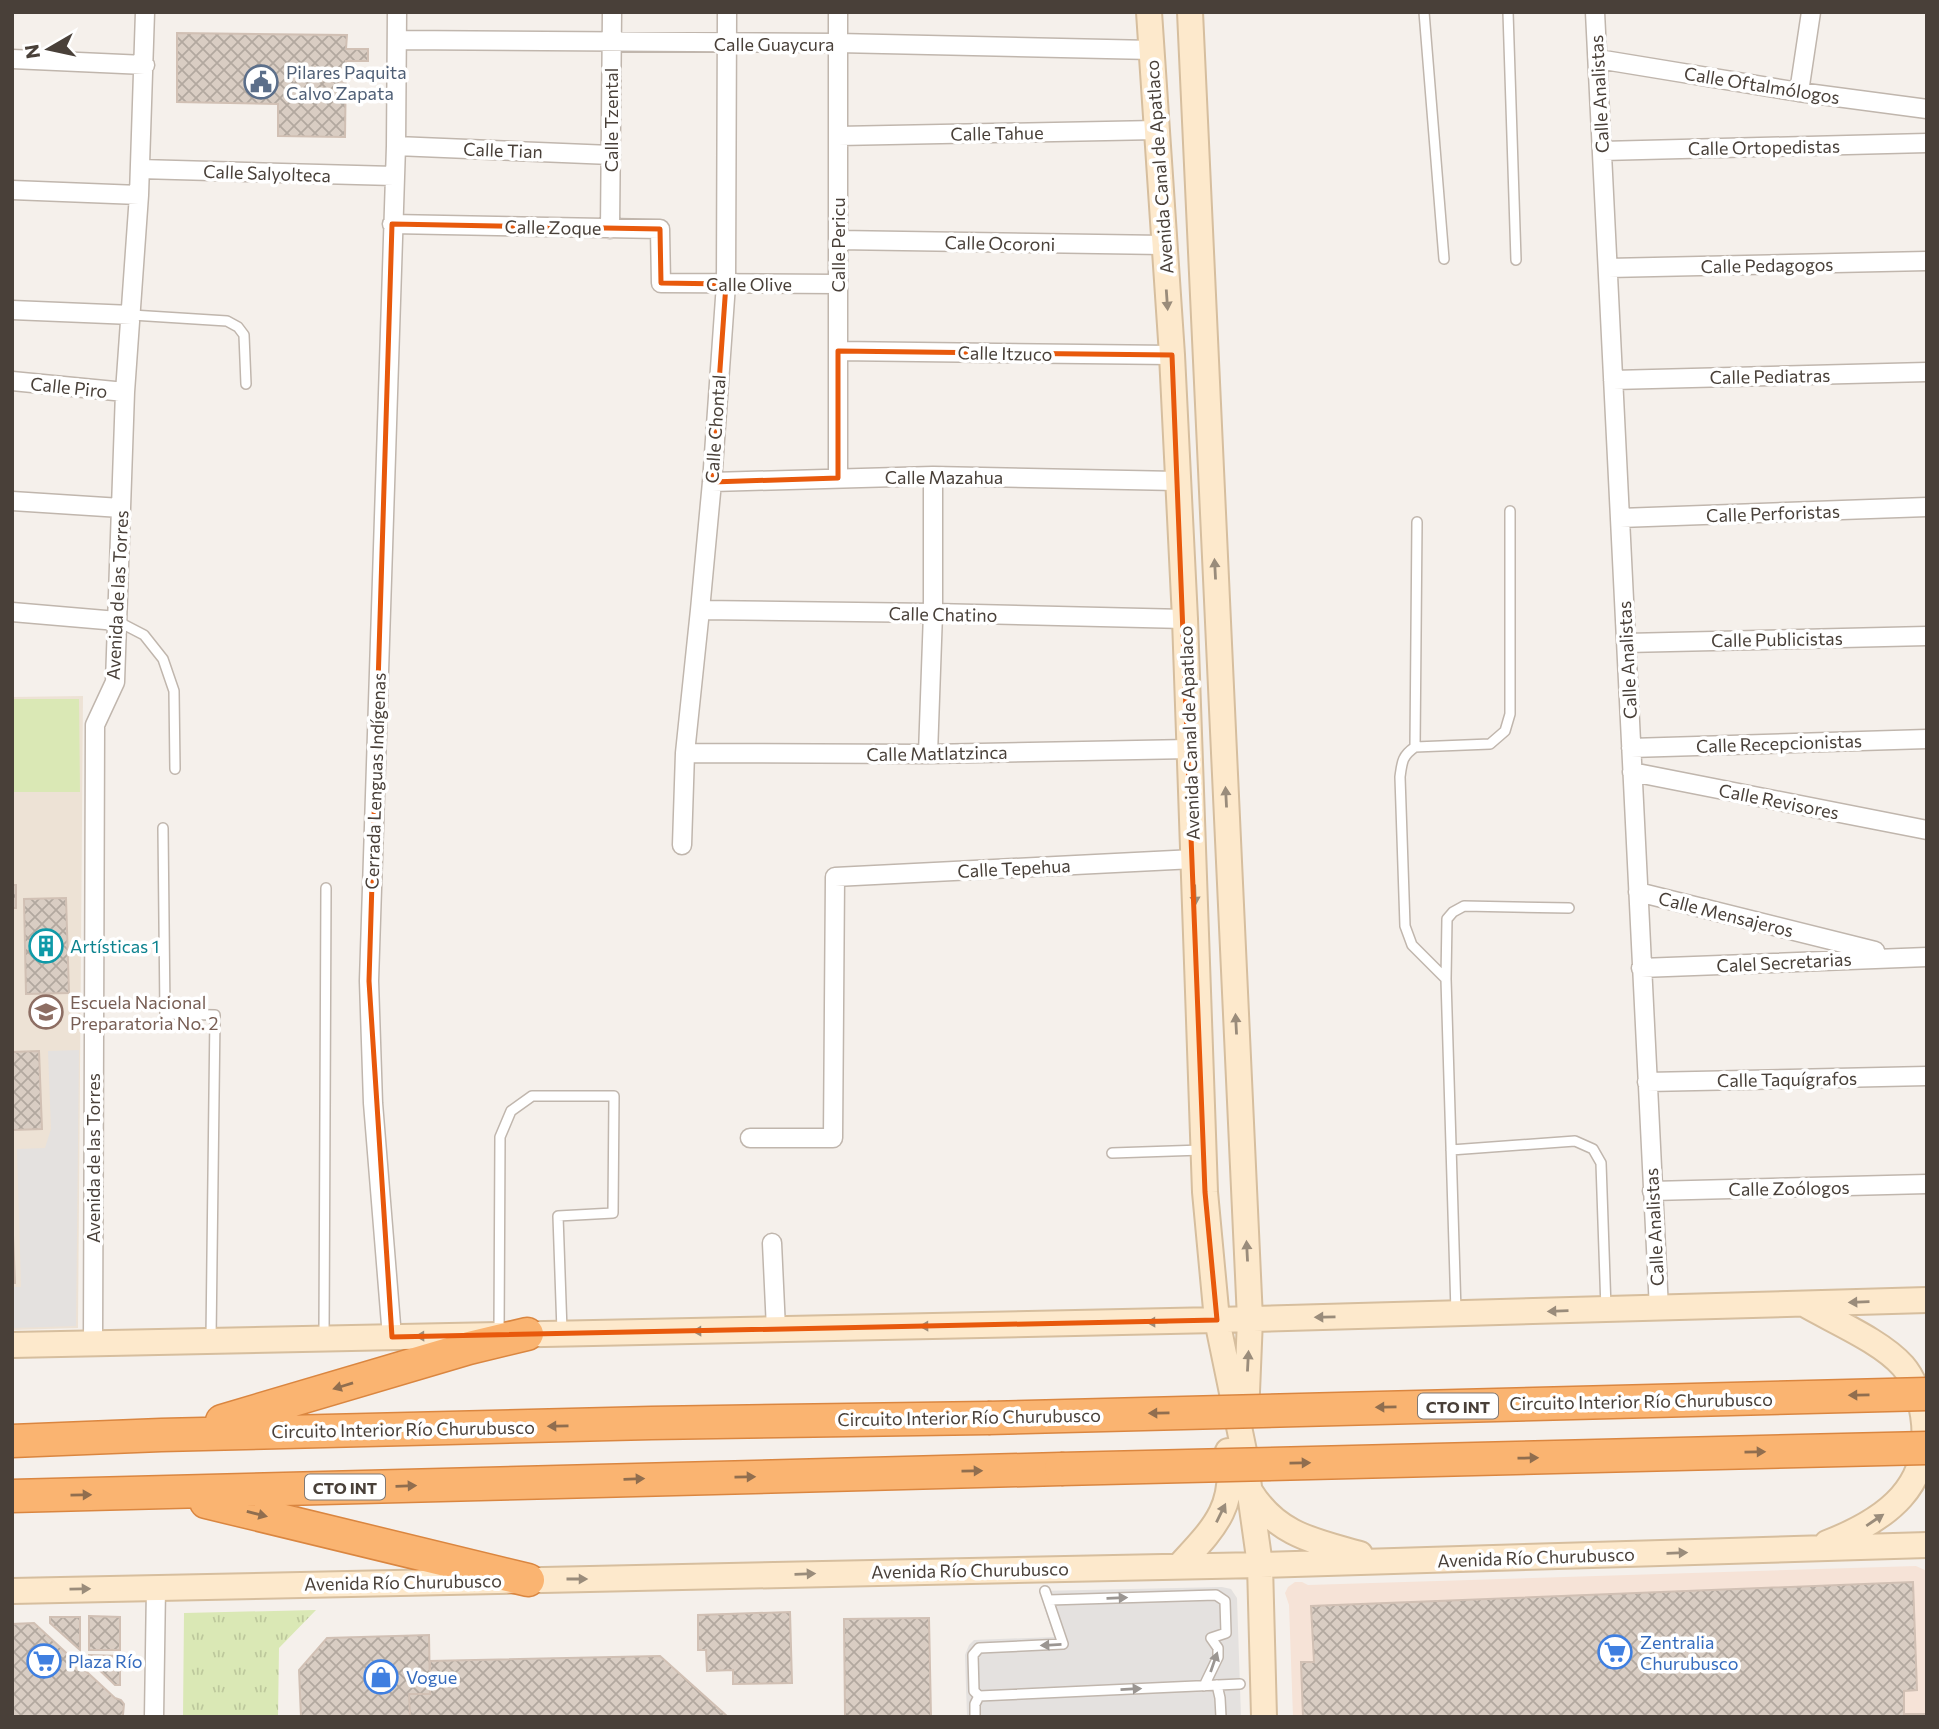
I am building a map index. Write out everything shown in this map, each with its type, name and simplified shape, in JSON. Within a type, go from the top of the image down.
[{"type":"highway","points":[[162,1435],[239,1418],[513,1335]]},
{"type":"highway","name":"Circuito Interior Río Churubusco","points":[[12,1441],[162,1435],[988,1418],[1927,1394]]},
{"type":"highway","name":"CTO INT","points":[[12,1496],[1927,1448]]},
{"type":"highway","points":[[167,1493],[528,1580]]},
{"type":"main road","name":"Avenida Canal de Apatlaco","points":[[1149,12],[1172,355],[1185,619],[1211,1320],[1244,1451],[1260,1564],[1264,1717]]},
{"type":"main road","name":"Avenida Canal de Apatlaco","points":[[1189,12],[1250,1319],[1244,1451]]},
{"type":"main road","points":[[12,1345],[1211,1320],[1927,1300]]},
{"type":"main road","points":[[1804,1304],[1879,1346],[1903,1366],[1919,1395],[1924,1436],[1920,1468],[1901,1498],[1868,1525],[1814,1549]]},
{"type":"main road","points":[[1179,1566],[1217,1521],[1227,1499],[1231,1481],[1211,1320]]},
{"type":"main road","points":[[1249,1491],[1262,1509],[1286,1529],[1314,1541],[1388,1561]]},
{"type":"main road","name":"Avenida Río Churubusco","points":[[12,1591],[1388,1561],[1927,1545]]},
{"type":"street","name":"Avenida de las Torres","points":[[93,1343],[95,725],[115,682],[125,392],[139,195],[145,12]]},
{"type":"street","name":"Cerrada Lenguas Indígenas","points":[[393,1337],[373,1103],[369,981],[396,146],[397,12]]},
{"type":"street","name":"Calle Tzental","points":[[610,229],[612,12]]},
{"type":"street","name":"Calle Chontal","points":[[682,845],[685,753],[712,482],[726,284],[727,12]]},
{"type":"street","name":"Calle Pericu","points":[[838,12],[838,478]]},
{"type":"street","name":"Calle Analistas","points":[[1595,12],[1659,1308]]},
{"type":"street","points":[[1799,92],[1811,12]]},
{"type":"street","name":"Calle Guaycura","points":[[397,40],[838,43],[1152,50]]},
{"type":"street","points":[[12,59],[145,65]]},
{"type":"street","name":"Calle Oftalmólogos","points":[[1598,60],[1927,109]]},
{"type":"street","name":"Calle Tahue","points":[[838,136],[1157,130]]},
{"type":"street","name":"Calle Ortopedistas","points":[[1602,151],[1927,143]]},
{"type":"street","name":"Calle Tian","points":[[396,146],[611,155]]},
{"type":"street","name":"Calle Salyolteca","points":[[140,169],[394,176]]},
{"type":"street","points":[[12,190],[139,195]]},
{"type":"street","name":"Calle Zoque","points":[[392,224],[660,229],[661,283]]},
{"type":"street","name":"Calle Ocoroni","points":[[838,240],[1163,245]]},
{"type":"street","name":"Calle Pedagogos","points":[[1608,268],[1927,261]]},
{"type":"street","name":"Calle Olive","points":[[661,283],[838,284]]},
{"type":"street","points":[[12,310],[132,315]]},
{"type":"street","name":"Calle Itzuco","points":[[838,351],[1172,355]]},
{"type":"street","name":"Calle Pediatras","points":[[1613,380],[1927,372]]},
{"type":"street","name":"Calle Piro","points":[[12,381],[125,392]]},
{"type":"street","points":[[928,754],[933,613],[933,476]]},
{"type":"street","name":"Calle Mazahua","points":[[712,482],[933,476],[1177,481]]},
{"type":"street","points":[[12,501],[121,508]]},
{"type":"street","name":"Calle Perforistas","points":[[1620,518],[1927,507]]},
{"type":"street","name":"Calle Chatino","points":[[700,610],[1185,619]]},
{"type":"street","points":[[12,612],[117,621]]},
{"type":"street","name":"Calle Publicistas","points":[[1626,643],[1927,636]]},
{"type":"street","name":"Calle Recepcionistas","points":[[1631,748],[1927,739]]},
{"type":"street","name":"Calle Matlatzinca","points":[[685,753],[928,754],[1190,748]]},
{"type":"street","name":"Calle Revisores","points":[[1632,772],[1927,830]]},
{"type":"street","name":"Calle Tepehua","points":[[750,1138],[833,1138],[835,877],[1194,859]]},
{"type":"street","name":"Calle Mensajeros","points":[[1638,892],[1897,957]]},
{"type":"street","name":"Calel Secretarias","points":[[1642,968],[1927,957]]},
{"type":"street","name":"Calle Taquígrafos","points":[[1647,1082],[1927,1076]]},
{"type":"street","name":"Calle Zoólogos","points":[[1652,1191],[1927,1184]]},
{"type":"street","points":[[772,1243],[776,1329]]},
{"type":"street","points":[[154,1717],[156,1587]]},
{"type":"lane","points":[[1424,12],[1444,259]]},
{"type":"lane","points":[[1508,12],[1516,260]]},
{"type":"lane","points":[[132,315],[227,321],[238,327],[244,335],[246,384]]},
{"type":"lane","points":[[1446,979],[1412,945],[1405,926],[1400,777],[1406,753],[1415,747],[1490,744],[1505,731],[1510,713],[1510,511]]},
{"type":"lane","points":[[1415,747],[1417,522]]},
{"type":"lane","points":[[117,621],[144,635],[163,659],[174,691],[175,769]]},
{"type":"lane","points":[[163,828],[165,1014],[215,1015],[211,1340]]},
{"type":"lane","points":[[324,1338],[326,888]]},
{"type":"lane","points":[[1457,1314],[1446,979],[1447,919],[1464,906],[1569,908]]},
{"type":"lane","points":[[513,1335],[500,1137],[511,1111],[532,1096],[614,1096],[613,1213],[558,1216],[562,1334]]},
{"type":"lane","points":[[1451,1150],[1575,1141],[1593,1149],[1601,1163],[1606,1310]]},
{"type":"lane","points":[[1112,1153],[1204,1150]]},
{"type":"lane","points":[[1204,1686],[1218,1657],[1218,1648],[1211,1638],[1226,1633],[1225,1601],[1216,1595],[1047,1596],[1063,1644],[979,1647],[973,1655],[974,1691],[979,1696],[1204,1686],[1240,1684]]},
{"type":"lane","points":[[1217,1685],[1221,1717]]},
{"type":"lane","points":[[975,1717],[975,1704],[979,1696]]},
{"type":"highlighted area","points":[[392,224],[660,229],[661,283],[726,284],[712,482],[838,478],[838,351],[1172,355],[1205,1192],[1217,1320],[392,1337],[369,981]]},
{"type":"shaded area","name":"Escuela Nacional Preparatoria No. 2","points":[[83,696],[78,1328],[12,1330],[12,697]]},
{"type":"shaded area","points":[[79,1050],[76,1326],[12,1328],[12,1287],[21,1287],[17,1149],[45,1148],[51,1129],[48,1051]]},
{"type":"shaded area","name":"Zentralia Churubusco","points":[[1916,1566],[1927,1571],[1927,1717],[1293,1717],[1289,1605],[1285,1593],[1295,1582],[1308,1585]]},
{"type":"shaded area","points":[[1231,1589],[1237,1598],[1241,1717],[967,1717],[965,1655],[974,1640],[1054,1637],[1039,1591]]},
{"type":"green space","points":[[12,699],[79,699],[80,792],[12,792]]},
{"type":"green space","points":[[316,1610],[279,1648],[278,1717],[183,1717],[184,1613]]},
{"type":"building","name":"Pilares Paquita Calvo Zapata","points":[[177,33],[347,35],[346,49],[368,49],[368,61],[346,61],[345,137],[278,136],[278,104],[177,102]]},
{"type":"building","points":[[12,885],[16,885],[16,908],[12,908]]},
{"type":"building","name":"Artísticas 1","points":[[66,898],[69,993],[26,994],[24,899]]},
{"type":"building","points":[[39,1051],[42,1129],[12,1130],[12,1052]]},
{"type":"building","points":[[12,1211],[15,1283],[12,1283]]},
{"type":"building","name":"Zentralia Churubusco","points":[[1913,1582],[1917,1690],[1904,1691],[1904,1714],[1927,1714],[1927,1717],[1303,1717],[1301,1662],[1314,1662],[1311,1606]]},
{"type":"building","points":[[790,1612],[792,1683],[733,1684],[733,1670],[707,1671],[706,1650],[698,1650],[698,1615]]},
{"type":"building","points":[[89,1616],[120,1617],[120,1650],[89,1650]]},
{"type":"building","points":[[50,1617],[80,1617],[80,1650],[50,1623]]},
{"type":"building","points":[[929,1618],[931,1717],[845,1717],[844,1619]]},
{"type":"building","name":"Plaza Río","points":[[34,1623],[115,1698],[121,1700],[124,1704],[121,1717],[12,1717],[12,1624]]},
{"type":"building","points":[[429,1635],[430,1694],[409,1694],[410,1717],[301,1717],[299,1670],[327,1638]]},
{"type":"building","points":[[89,1655],[120,1656],[120,1685],[115,1685],[89,1660]]},
{"type":"building","points":[[660,1656],[728,1717],[410,1717],[409,1694],[430,1694],[430,1661]]},
{"type":"place","name":"Pilares Paquita Calvo Zapata","points":[[261,82]]},
{"type":"place","name":"Artísticas 1","points":[[46,946]]},
{"type":"place","name":"Escuela Nacional Preparatoria No. 2","points":[[46,1012]]},
{"type":"place","name":"Zentralia Churubusco","points":[[1615,1652]]},
{"type":"place","name":"Plaza Río","points":[[44,1661]]},
{"type":"place","name":"Vogue","points":[[381,1677]]}]
